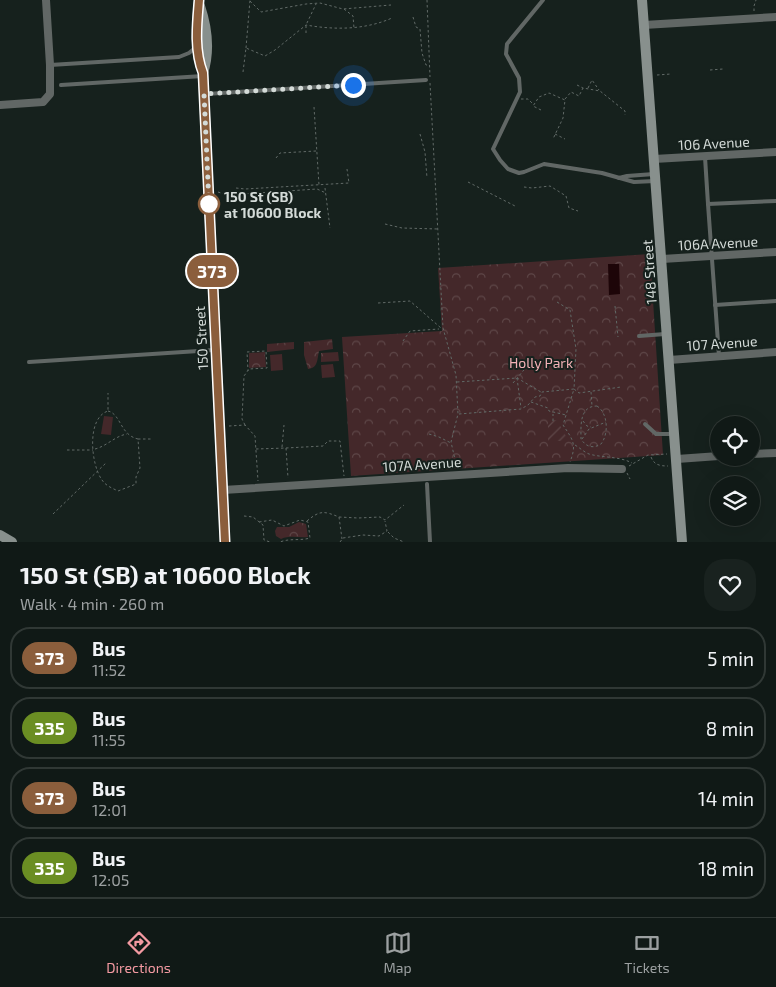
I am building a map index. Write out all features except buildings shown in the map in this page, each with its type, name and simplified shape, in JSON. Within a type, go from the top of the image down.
[{"type":"main road","name":"148 Street","points":[[642,0],[675,434],[674,462],[682,542]]},
{"type":"main road","name":"150 Street","points":[[199,1],[196,24],[198,61],[203,75],[225,542]]},
{"type":"main road","name":"150 Street","points":[[199,1],[205,23],[207,60],[203,75]]},
{"type":"main road","points":[[0,534],[11,542]]},
{"type":"street","points":[[0,105],[43,102],[47,98],[50,89],[50,65],[46,0]]},
{"type":"street","points":[[644,25],[776,17]]},
{"type":"street","name":"106 Avenue","points":[[654,159],[776,152]]},
{"type":"street","name":"106A Avenue","points":[[662,259],[776,252]]},
{"type":"street","name":"107 Avenue","points":[[669,360],[776,352]]},
{"type":"street","points":[[760,454],[776,453]]},
{"type":"street","points":[[674,462],[710,457]]},
{"type":"street","name":"107A Avenue","points":[[223,490],[568,468],[622,469]]},
{"type":"lane","points":[[543,0],[507,44],[506,54],[519,78],[520,92],[493,148],[508,169],[524,172],[544,164],[602,173],[634,182],[655,177]]},
{"type":"lane","points":[[50,65],[179,57],[189,53],[198,45]]},
{"type":"lane","points":[[60,85],[203,75]]},
{"type":"lane","points":[[204,94],[426,80]]},
{"type":"lane","points":[[705,157],[719,356]]},
{"type":"lane","points":[[619,178],[627,176],[655,177]]},
{"type":"lane","points":[[708,204],[776,201]]},
{"type":"lane","points":[[715,304],[776,301]]},
{"type":"lane","points":[[639,336],[667,334]]},
{"type":"lane","points":[[29,362],[216,350]]},
{"type":"lane","points":[[645,424],[656,434],[675,434]]},
{"type":"lane","points":[[427,484],[430,542]]},
{"type":"path","points":[[250,0],[261,12],[317,3],[343,9],[391,5]]},
{"type":"path","points":[[243,72],[250,0]]},
{"type":"path","points":[[427,0],[442,328],[455,367],[458,414],[451,443],[457,470]]},
{"type":"path","points":[[754,12],[756,0]]},
{"type":"path","points":[[246,48],[265,56],[275,50],[306,25],[317,3]]},
{"type":"path","points":[[343,9],[353,16],[354,28]]},
{"type":"path","points":[[413,17],[416,27],[420,28],[422,53],[426,65],[430,65]]},
{"type":"path","points":[[306,25],[321,28],[354,28],[383,22],[392,18]]},
{"type":"path","points":[[306,25],[306,33]]},
{"type":"path","points":[[710,70],[723,69]]},
{"type":"path","points":[[656,75],[671,74]]},
{"type":"path","points":[[587,88],[592,80],[600,91],[625,111],[625,115]]},
{"type":"path","points":[[577,86],[600,91]]},
{"type":"path","points":[[552,139],[563,118],[565,100],[571,92],[579,96],[583,88]]},
{"type":"path","points":[[533,105],[539,97],[548,93],[565,100]]},
{"type":"path","points":[[517,98],[528,99],[533,106],[541,110]]},
{"type":"path","points":[[314,107],[319,185]]},
{"type":"path","points":[[420,134],[425,152],[427,178]]},
{"type":"path","points":[[555,134],[565,139]]},
{"type":"path","points":[[276,158],[280,153],[317,150]]},
{"type":"path","points":[[236,188],[349,183],[348,169]]},
{"type":"path","points":[[468,182],[516,207]]},
{"type":"path","points":[[524,187],[550,186],[566,196],[569,208],[578,211]]},
{"type":"path","points":[[325,188],[330,228]]},
{"type":"path","points":[[218,192],[227,195],[317,189],[326,194]]},
{"type":"path","points":[[385,224],[402,228],[438,230]]},
{"type":"path","points":[[378,303],[410,301],[442,328]]},
{"type":"path","points":[[557,302],[570,310],[576,342],[574,389],[563,425],[575,445],[587,453],[614,459],[625,459],[633,463]]},
{"type":"path","points":[[614,306],[618,337]]},
{"type":"path","points":[[403,341],[410,331],[442,328]]},
{"type":"path","points":[[248,371],[246,352],[266,351],[267,368],[249,369],[248,371],[244,376],[243,384],[242,419],[255,436],[258,483]]},
{"type":"path","points":[[513,383],[528,365],[576,360]]},
{"type":"path","points":[[456,382],[517,378],[542,392],[574,389],[579,393],[621,387]]},
{"type":"path","points":[[517,378],[521,409]]},
{"type":"path","points":[[591,391],[592,406]]},
{"type":"path","points":[[458,414],[521,409],[528,405],[535,397],[540,396],[542,392]]},
{"type":"path","points":[[108,393],[108,411]]},
{"type":"path","points":[[531,401],[548,408],[553,413],[566,416]]},
{"type":"path","points":[[592,406],[597,406],[603,410],[606,422],[605,438],[601,444],[592,447],[586,445],[582,440],[582,420],[583,412],[592,406]]},
{"type":"path","points":[[138,439],[140,468],[136,477],[136,484],[118,491],[103,482],[97,472],[94,450],[95,423],[103,413],[112,412],[121,427],[133,438],[153,439]]},
{"type":"path","points":[[552,421],[553,413]]},
{"type":"path","points":[[582,420],[587,426],[592,427]]},
{"type":"path","points":[[569,465],[575,445],[582,440],[592,427],[606,422]]},
{"type":"path","points":[[228,426],[245,425]]},
{"type":"path","points":[[282,448],[284,425]]},
{"type":"path","points":[[67,450],[94,450],[118,436],[128,434]]},
{"type":"path","points":[[429,434],[451,443]]},
{"type":"path","points":[[256,449],[323,446],[328,441],[340,440],[344,476]]},
{"type":"path","points":[[286,448],[288,479]]},
{"type":"path","points":[[622,469],[648,455],[667,454],[674,462]]},
{"type":"path","points":[[651,455],[654,462],[658,465],[674,462]]},
{"type":"path","points":[[53,514],[107,462]]},
{"type":"path","points":[[385,520],[404,505]]},
{"type":"path","points":[[307,522],[319,512],[326,512],[339,517],[380,517],[385,520],[387,531],[394,538],[404,542]]},
{"type":"path","points":[[244,516],[253,517],[263,526],[264,540],[262,542]]},
{"type":"path","points":[[339,517],[342,539],[340,542]]},
{"type":"path","points":[[259,522],[272,520],[284,526],[300,520],[307,522]]},
{"type":"path","points":[[307,522],[310,538],[314,541]]},
{"type":"path","points":[[342,539],[363,535],[379,536],[387,531]]},
{"type":"path","points":[[280,542],[287,539],[302,540],[310,538]]},
{"type":"path","points":[[264,540],[270,542]]},
{"type":"green space","name":"Holly Park","points":[[650,254],[663,455],[351,476],[342,337],[442,331],[438,268]]},
{"type":"green space","points":[[332,339],[333,349],[319,351],[314,367],[308,369],[304,355],[304,342]]},
{"type":"green space","points":[[294,342],[294,349],[267,352],[267,344]]},
{"type":"green space","points":[[265,352],[266,367],[249,368],[249,353]]},
{"type":"green space","points":[[338,352],[339,361],[321,362],[321,353]]},
{"type":"green space","points":[[282,354],[283,370],[271,371],[270,355]]},
{"type":"green space","points":[[333,364],[335,377],[322,378],[321,365]]},
{"type":"green space","points":[[104,416],[113,417],[111,435],[101,434]]},
{"type":"green space","points":[[557,420],[567,441],[548,441],[548,421]]},
{"type":"green space","points":[[299,522],[306,524],[308,537],[281,539],[276,536],[275,531],[277,527],[289,527]]},
{"type":"shaded area","points":[[608,264],[619,264],[620,294],[609,295]]},
{"type":"bus line","name":"373","points":[[199,0],[196,24],[198,61],[203,73],[225,542]]},
{"type":"place","name":"150 St (SB) at 10600 Block","points":[[209,204]]},
{"type":"route","points":[[209,204],[204,94],[353,85]]}]
